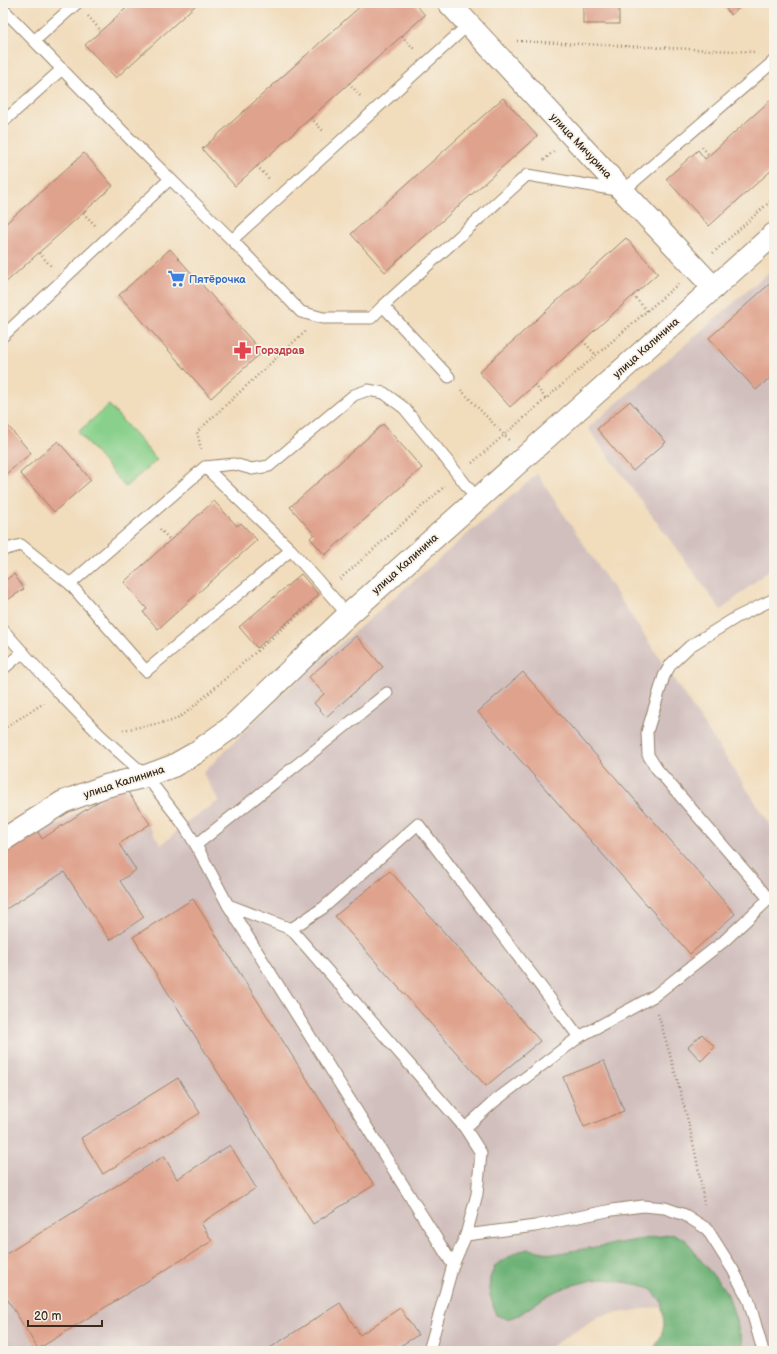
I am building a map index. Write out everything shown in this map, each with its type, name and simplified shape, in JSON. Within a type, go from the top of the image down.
[{"type":"street","name":"улица Мичурина","points":[[449,3],[714,288]]},
{"type":"street","name":"улица Калинина","points":[[3,840],[63,802],[106,786],[146,776],[173,766],[194,754],[229,729],[348,615],[774,234]]},
{"type":"lane","points":[[35,40],[77,3]]},
{"type":"lane","points":[[3,9],[35,40],[134,143],[232,240],[301,312],[323,318],[370,318],[527,175],[623,191],[774,61]]},
{"type":"lane","points":[[232,240],[476,32]]},
{"type":"lane","points":[[3,122],[62,69]]},
{"type":"lane","points":[[3,336],[170,179]]},
{"type":"lane","points":[[383,306],[449,377]]},
{"type":"lane","points":[[70,584],[206,467],[234,464],[252,469],[269,466],[354,395],[368,390],[384,393],[404,408],[477,499]]},
{"type":"lane","points":[[206,467],[291,550],[348,615]]},
{"type":"lane","points":[[3,550],[21,546],[70,584],[146,671],[291,550]]},
{"type":"lane","points":[[466,1128],[496,1100],[579,1037],[654,996],[724,940],[768,899],[657,768],[648,754],[647,732],[664,676],[671,664],[690,646],[737,617],[774,599]]},
{"type":"lane","points":[[3,630],[59,693],[100,735],[146,776],[183,824],[228,905],[453,1265]]},
{"type":"lane","points":[[3,669],[23,652]]},
{"type":"lane","points":[[196,845],[387,693]]},
{"type":"lane","points":[[291,929],[323,908],[418,824],[579,1037]]},
{"type":"lane","points":[[228,905],[291,929],[466,1128],[481,1152],[477,1194],[466,1235],[453,1265],[429,1351]]},
{"type":"lane","points":[[466,1235],[535,1226],[612,1210],[643,1206],[665,1208],[685,1215],[706,1229],[733,1270],[749,1301],[763,1351]]},
{"type":"path","points":[[476,32],[760,53]]},
{"type":"path","points":[[527,175],[571,135]]},
{"type":"path","points":[[634,295],[647,311]]},
{"type":"path","points":[[206,467],[197,432],[288,347],[323,318]]},
{"type":"path","points":[[583,341],[596,355]]},
{"type":"path","points":[[449,377],[525,457]]},
{"type":"path","points":[[535,385],[546,399]]},
{"type":"path","points":[[3,729],[59,693]]},
{"type":"path","points":[[654,996],[683,1100],[699,1172],[706,1229]]},
{"type":"shaded area","points":[[774,268],[774,566],[721,610],[588,428]]},
{"type":"shaded area","points":[[537,474],[774,830],[774,1351],[738,1351],[724,1296],[600,1316],[544,1351],[3,1351],[3,854],[53,827],[122,785],[161,845],[183,824],[219,801],[203,773],[278,698]]},
{"type":"green space","points":[[109,405],[157,460],[125,487],[78,432]]},
{"type":"green space","points":[[674,1234],[686,1240],[728,1295],[745,1351],[649,1351],[655,1347],[661,1336],[664,1325],[661,1301],[652,1290],[641,1285],[605,1279],[593,1280],[569,1286],[548,1295],[519,1315],[507,1319],[496,1315],[489,1291],[490,1278],[495,1266],[516,1252],[529,1249],[553,1254]]},
{"type":"building","points":[[132,3],[198,3],[116,78],[85,45]]},
{"type":"building","points":[[364,3],[414,3],[425,15],[235,186],[202,149]]},
{"type":"building","points":[[583,3],[619,3],[619,24],[583,24]]},
{"type":"building","points":[[721,3],[745,3],[731,15]]},
{"type":"building","points":[[774,97],[774,168],[709,226],[666,179],[698,150],[705,159]]},
{"type":"building","points":[[503,98],[537,136],[385,272],[351,234]]},
{"type":"building","points":[[84,153],[113,186],[3,285],[3,226]]},
{"type":"building","points":[[626,238],[658,273],[510,407],[479,372]]},
{"type":"building","points":[[170,249],[262,352],[211,398],[119,295]]},
{"type":"building","points":[[774,280],[774,378],[772,376],[756,390],[709,338]]},
{"type":"building","points":[[630,401],[666,442],[633,471],[597,429]]},
{"type":"building","points":[[3,420],[31,453],[6,474],[3,470]]},
{"type":"building","points":[[383,424],[422,468],[325,555],[310,538],[314,534],[290,507]]},
{"type":"building","points":[[58,441],[91,480],[54,512],[20,473]]},
{"type":"building","points":[[214,501],[237,526],[241,523],[257,540],[158,629],[143,612],[147,609],[124,582]]},
{"type":"building","points":[[14,574],[24,589],[3,603],[3,582]]},
{"type":"building","points":[[301,574],[319,595],[257,648],[239,627]]},
{"type":"building","points":[[356,636],[383,667],[326,717],[314,703],[324,694],[309,677]]},
{"type":"building","points":[[523,672],[735,914],[690,954],[478,712]]},
{"type":"building","points":[[123,785],[150,824],[119,844],[136,870],[120,881],[144,917],[110,940],[64,872],[3,911],[3,852],[37,830],[42,839]]},
{"type":"building","points":[[390,871],[540,1041],[486,1086],[335,916]]},
{"type":"building","points":[[193,899],[374,1185],[313,1224],[133,937]]},
{"type":"building","points":[[702,1034],[715,1047],[701,1061],[688,1047]]},
{"type":"building","points":[[604,1061],[624,1111],[584,1127],[563,1077]]},
{"type":"building","points":[[178,1078],[200,1113],[103,1174],[81,1138]]},
{"type":"building","points":[[230,1145],[256,1188],[201,1223],[212,1241],[38,1349],[3,1292],[3,1256],[164,1156],[177,1179]]},
{"type":"building","points":[[340,1303],[360,1335],[400,1308],[418,1335],[392,1351],[265,1351]]},
{"type":"place","name":"Пятёрочка","points":[[176,279]]},
{"type":"place","name":"Горздрав","points":[[242,350]]}]
